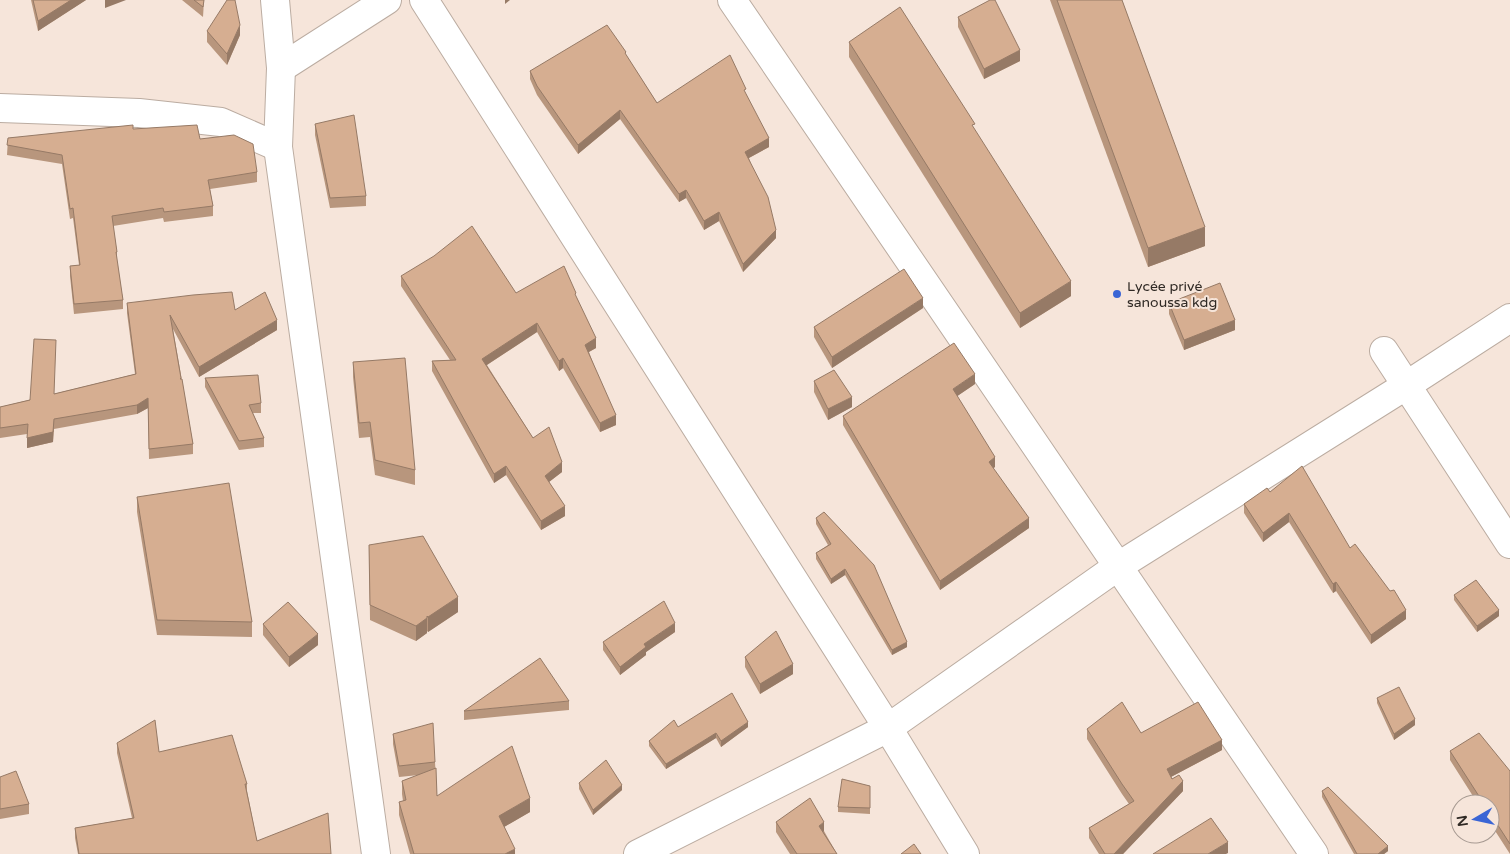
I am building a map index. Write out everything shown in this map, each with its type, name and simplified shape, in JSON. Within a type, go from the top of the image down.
[{"type":"street","points":[[275,0],[281,68],[278,146],[376,854]]},
{"type":"street","points":[[281,68],[387,0]]},
{"type":"street","points":[[424,0],[888,728],[965,854]]},
{"type":"street","points":[[732,0],[1314,854]]},
{"type":"street","points":[[0,108],[139,113],[221,122],[278,146]]},
{"type":"street","points":[[638,854],[888,728],[1118,567],[1510,318]]},
{"type":"street","points":[[1384,351],[1510,544]]},
{"type":"building","points":[[33,0],[71,0],[38,21]]},
{"type":"building","points":[[194,0],[204,0],[203,7]]},
{"type":"building","points":[[227,0],[235,0],[240,25],[227,54],[207,31]]},
{"type":"building","points":[[990,0],[995,0],[1020,50],[984,69],[958,17]]},
{"type":"building","points":[[1057,0],[1122,0],[1205,227],[1148,248]]},
{"type":"building","points":[[900,7],[975,124],[972,125],[1071,281],[1020,313],[849,42]]},
{"type":"building","points":[[607,25],[657,103],[730,55],[746,89],[744,90],[769,138],[745,152],[768,197],[776,230],[743,264],[719,212],[704,221],[686,190],[679,194],[620,110],[578,145],[537,86],[530,71]]},
{"type":"building","points":[[354,115],[366,196],[330,198],[315,124]]},
{"type":"building","points":[[133,125],[133,129],[197,125],[200,139],[234,135],[253,144],[257,172],[208,180],[213,206],[164,212],[163,208],[112,216],[123,300],[74,304],[70,266],[80,265],[73,208],[70,209],[62,155],[7,145],[8,138]]},
{"type":"building","points":[[472,226],[516,293],[564,266],[596,338],[585,345],[616,415],[600,423],[563,358],[559,361],[537,323],[482,359],[533,438],[549,427],[562,462],[545,476],[565,506],[541,521],[506,466],[494,474],[432,361],[456,360],[401,276],[434,256]]},
{"type":"building","points":[[904,269],[923,298],[832,357],[814,327]]},
{"type":"building","points":[[1220,283],[1235,320],[1184,340],[1169,303]]},
{"type":"building","points":[[232,292],[235,310],[265,292],[277,320],[199,367],[170,315],[193,444],[149,449],[148,398],[137,405],[54,419],[53,432],[27,438],[28,424],[0,428],[0,407],[30,400],[34,339],[56,340],[54,394],[136,374],[127,303]]},
{"type":"building","points":[[954,343],[975,374],[953,389],[995,457],[989,462],[1029,518],[940,581],[843,416]]},
{"type":"building","points":[[405,358],[415,470],[375,460],[370,422],[359,423],[353,362]]},
{"type":"building","points":[[834,370],[852,397],[828,409],[814,381]]},
{"type":"building","points":[[258,375],[261,403],[249,405],[264,438],[239,441],[205,378]]},
{"type":"building","points":[[1302,466],[1350,548],[1355,544],[1390,591],[1394,590],[1406,610],[1371,635],[1336,582],[1333,584],[1289,513],[1263,533],[1244,504],[1267,488],[1270,492]]},
{"type":"building","points":[[229,483],[252,622],[157,620],[137,497]]},
{"type":"building","points":[[824,512],[874,565],[907,642],[892,650],[845,569],[831,579],[816,553],[831,544],[816,518]]},
{"type":"building","points":[[423,536],[458,597],[427,616],[416,626],[370,605],[369,545]]},
{"type":"building","points":[[1476,580],[1499,610],[1477,626],[1454,595]]},
{"type":"building","points":[[664,601],[675,623],[644,644],[646,647],[620,667],[603,642]]},
{"type":"building","points":[[288,602],[318,634],[289,657],[263,624]]},
{"type":"building","points":[[776,631],[793,664],[760,684],[745,657]]},
{"type":"building","points":[[540,658],[569,701],[464,711]]},
{"type":"building","points":[[1399,687],[1415,719],[1394,734],[1377,698]]},
{"type":"building","points":[[732,693],[748,722],[721,741],[716,733],[666,764],[649,741],[674,720],[678,727]]},
{"type":"building","points":[[1122,702],[1141,733],[1198,702],[1222,740],[1167,769],[1172,779],[1179,775],[1183,781],[1114,854],[1105,854],[1089,828],[1134,801],[1087,729]]},
{"type":"building","points":[[155,720],[159,752],[232,735],[247,784],[245,784],[257,841],[328,813],[331,854],[79,854],[75,828],[134,818],[117,743]]},
{"type":"building","points":[[433,723],[435,762],[399,766],[393,734]]},
{"type":"building","points":[[1479,733],[1510,771],[1510,844],[1500,828],[1500,794],[1478,794],[1450,751]]},
{"type":"building","points":[[512,746],[530,798],[499,816],[515,849],[505,854],[414,854],[399,802],[406,800],[402,781],[436,768],[437,796]]},
{"type":"building","points":[[606,760],[622,785],[593,810],[579,783]]},
{"type":"building","points":[[16,771],[29,804],[0,809],[0,777]]},
{"type":"building","points":[[842,779],[870,786],[870,808],[838,807]]},
{"type":"building","points":[[1328,787],[1388,846],[1378,854],[1357,854],[1322,791]]},
{"type":"building","points":[[810,798],[824,822],[819,826],[837,854],[797,854],[776,822]]},
{"type":"building","points":[[1211,818],[1228,842],[1208,854],[1153,854]]},
{"type":"building","points":[[914,844],[921,854],[901,854]]},
{"type":"place","name":"Lycée privé sanoussa kdg","points":[[1117,294]]}]
